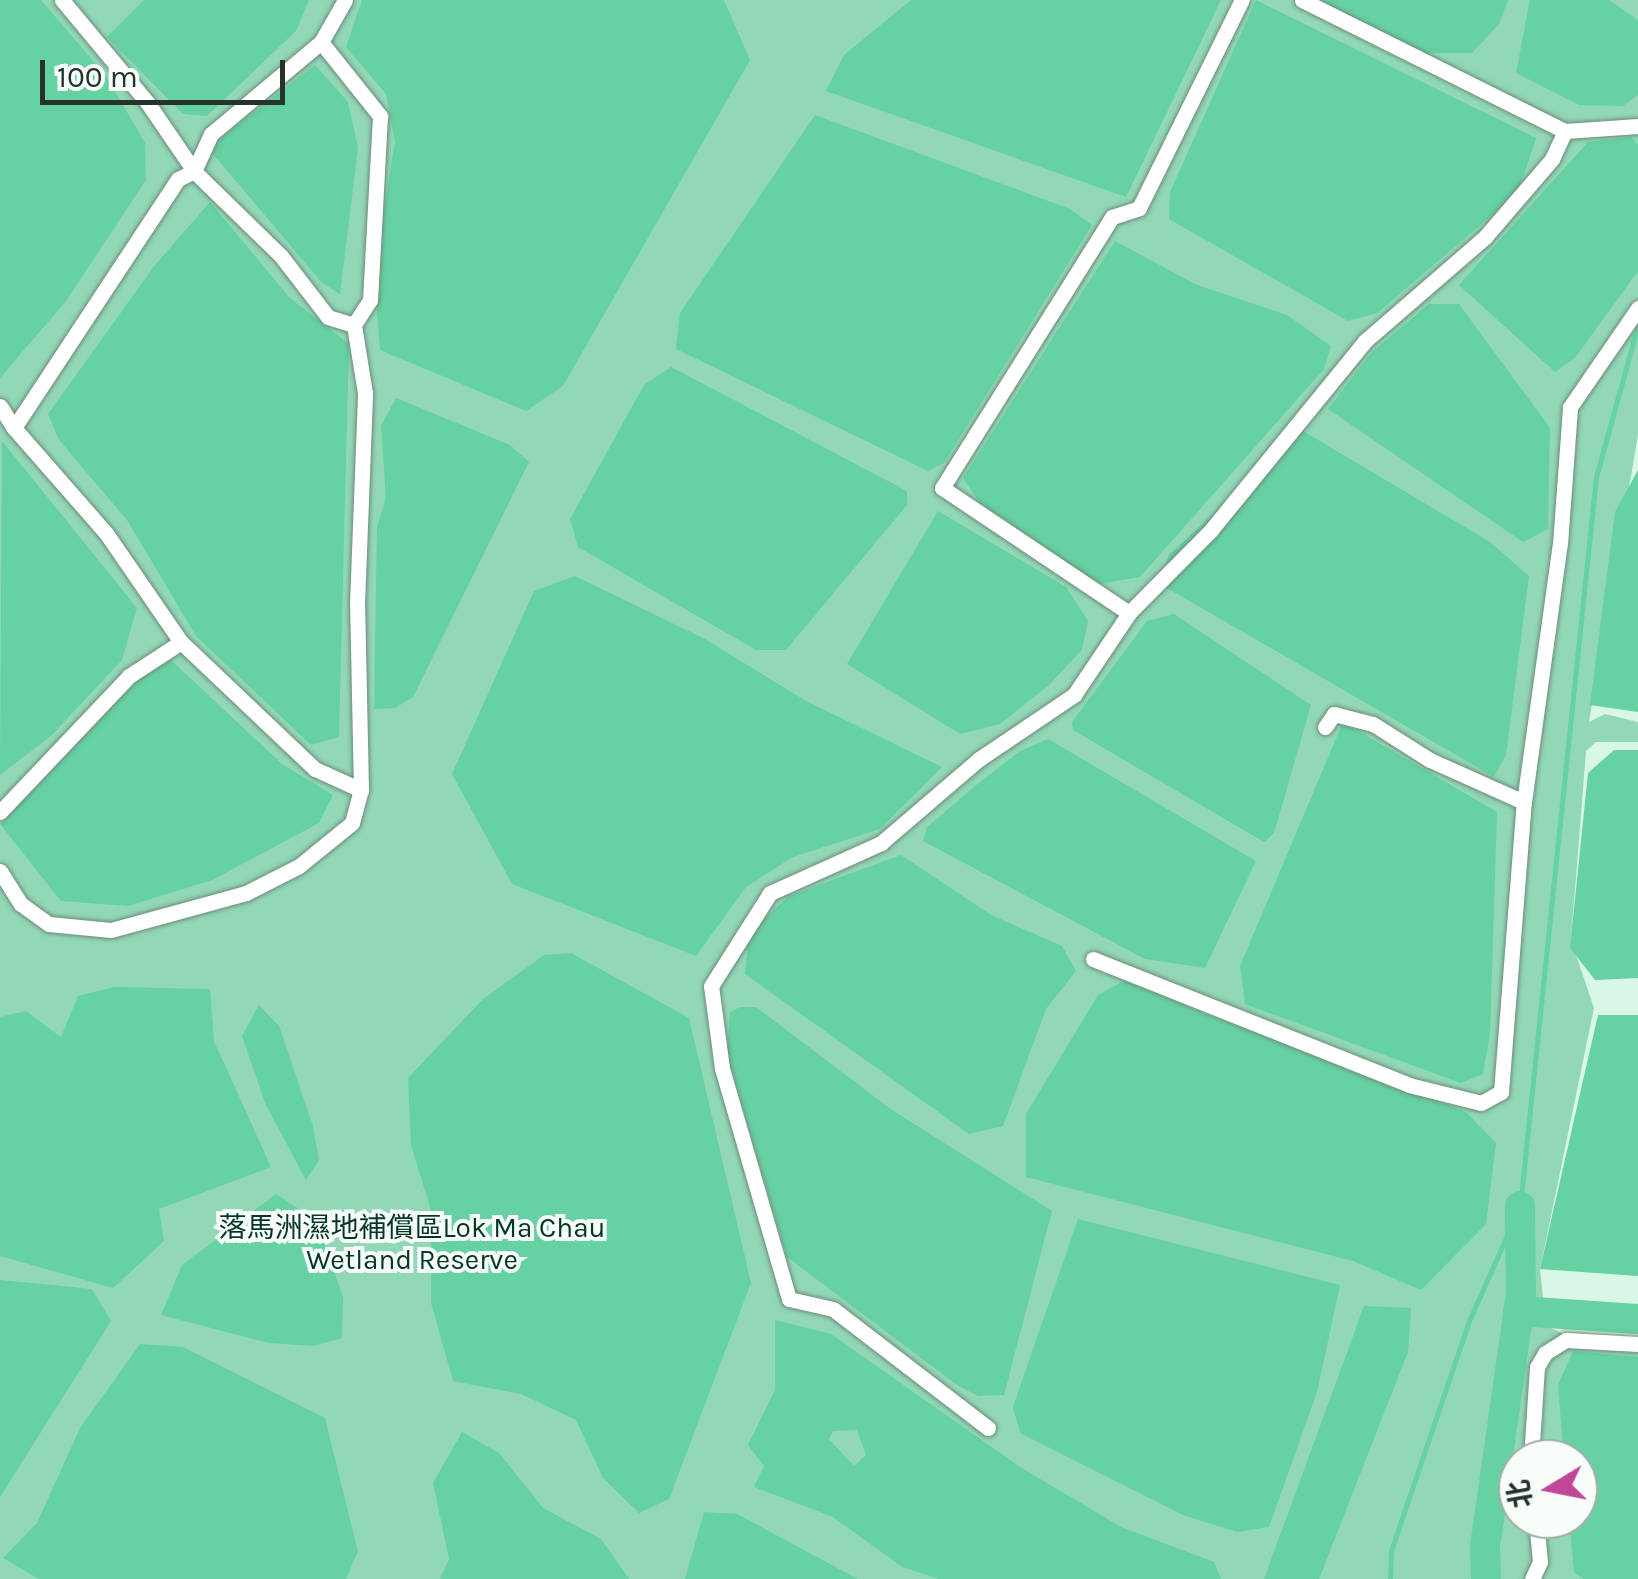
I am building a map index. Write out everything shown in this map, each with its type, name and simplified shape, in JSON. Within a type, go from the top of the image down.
[{"type":"street","points":[[62,0],[147,102],[194,171],[282,256],[328,317],[354,325]]},
{"type":"street","points":[[14,428],[178,179],[194,171],[211,134],[320,42],[345,0]]},
{"type":"street","points":[[1129,614],[942,488],[1112,217],[1139,208],[1242,0]]},
{"type":"street","points":[[1302,0],[1566,131],[1638,126]]},
{"type":"street","points":[[0,871],[21,904],[48,924],[111,930],[156,921],[246,893],[299,866],[352,823],[361,790],[356,604],[365,393],[354,325],[370,300],[380,116],[320,42]]},
{"type":"street","points":[[988,1428],[832,1309],[789,1299],[722,1068],[711,986],[770,894],[881,843],[979,760],[1074,695],[1129,614],[1211,530],[1365,341],[1485,238],[1552,159],[1566,131]]},
{"type":"street","points":[[1093,959],[1409,1085],[1481,1103],[1502,1092],[1509,1050],[1524,802],[1560,544],[1570,407],[1638,308]]},
{"type":"street","points":[[0,406],[14,428],[106,533],[180,642],[314,768],[361,790]]},
{"type":"street","points":[[0,812],[129,676],[180,642]]},
{"type":"street","points":[[1324,726],[1334,714],[1373,724],[1430,760],[1524,802]]},
{"type":"street","points":[[1533,1439],[1537,1367],[1544,1354],[1566,1340],[1638,1344]]},
{"type":"street","points":[[1532,1579],[1540,1562],[1538,1539]]},
{"type":"green space","name":"落馬洲濕地補償區Lok Ma Chau Wetland Reserve","points":[[0,0],[1638,0],[1638,435],[1589,722],[1605,714],[1638,722],[1638,742],[1596,742],[1586,751],[1571,940],[1594,1008],[1540,1269],[1546,1326],[1578,1340],[1638,1342],[1638,1579],[0,1579]]},
{"type":"shaded area","points":[[0,0],[41,0],[106,76],[145,143],[146,180],[66,301],[0,378]]},
{"type":"shaded area","points":[[144,0],[309,0],[296,31],[207,116],[183,114],[107,37]]},
{"type":"shaded area","points":[[362,0],[724,0],[750,60],[563,386],[526,411],[380,350],[374,269],[395,142],[386,94],[346,47]]},
{"type":"shaded area","points":[[911,0],[1221,0],[1126,197],[826,91],[844,55]]},
{"type":"shaded area","points":[[1256,0],[1536,138],[1518,193],[1377,313],[1348,321],[1169,219],[1170,192]]},
{"type":"shaded area","points":[[1318,0],[1508,0],[1499,24],[1472,53],[1426,53]]},
{"type":"shaded area","points":[[1530,0],[1609,0],[1638,20],[1638,95],[1623,106],[1579,105],[1516,73]]},
{"type":"shaded area","points":[[315,65],[348,102],[358,148],[340,294],[322,283],[208,148]]},
{"type":"shaded area","points":[[815,115],[1070,209],[1092,225],[944,463],[928,471],[676,349],[680,313]]},
{"type":"shaded area","points":[[1631,137],[1638,145],[1638,271],[1575,358],[1555,372],[1459,285],[1588,142]]},
{"type":"shaded area","points":[[210,202],[289,297],[349,344],[339,737],[311,745],[196,636],[127,520],[59,440],[48,414],[155,265]]},
{"type":"shaded area","points":[[1115,241],[1195,284],[1287,315],[1331,346],[1324,369],[1140,577],[1098,584],[980,503],[963,478]]},
{"type":"shaded area","points":[[1429,304],[1459,304],[1550,428],[1548,529],[1523,542],[1328,409],[1372,352]]},
{"type":"shaded area","points":[[671,367],[907,491],[907,505],[786,650],[756,650],[578,547],[570,519],[644,385]]},
{"type":"shaded area","points":[[396,398],[510,445],[529,462],[413,697],[395,708],[374,709],[377,526],[386,498],[381,426]]},
{"type":"shaded area","points":[[1303,431],[1490,542],[1529,576],[1506,755],[1494,777],[1160,584],[1169,555]]},
{"type":"shaded area","points":[[2,441],[137,608],[122,660],[51,736],[0,775]]},
{"type":"shaded area","points":[[1638,470],[1638,712],[1590,705],[1615,512]]},
{"type":"shaded area","points":[[938,511],[1066,587],[1088,621],[1082,650],[1048,686],[1000,724],[960,734],[847,664]]},
{"type":"shaded area","points":[[575,576],[705,639],[806,701],[942,767],[880,829],[793,857],[746,887],[696,956],[512,884],[452,774],[534,591]]},
{"type":"shaded area","points":[[1174,614],[1311,705],[1274,833],[1264,842],[1073,730],[1072,722],[1147,621]]},
{"type":"shaded area","points":[[171,660],[282,764],[333,795],[319,823],[212,880],[128,906],[61,901],[0,824],[142,676]]},
{"type":"shaded area","points":[[1343,722],[1497,812],[1490,1034],[1483,1074],[1461,1083],[1245,1004],[1240,966]]},
{"type":"shaded area","points":[[1048,739],[1256,861],[1205,968],[1145,959],[923,841],[927,827],[975,786],[1020,751]]},
{"type":"shaded area","points":[[1614,750],[1638,750],[1638,978],[1595,980],[1570,948],[1588,773]]},
{"type":"shaded area","points":[[901,855],[991,915],[1062,946],[1076,971],[1046,1009],[1003,1126],[969,1134],[745,974],[749,933],[789,896]]},
{"type":"shaded area","points":[[571,953],[689,1018],[751,1283],[669,1499],[639,1513],[603,1478],[576,1420],[521,1394],[453,1381],[431,1303],[431,1210],[411,1145],[408,1078],[483,999],[544,955]]},
{"type":"shaded area","points":[[1129,978],[1195,1010],[1466,1112],[1496,1143],[1486,1224],[1421,1290],[1353,1261],[1026,1177],[1026,1114],[1098,995]]},
{"type":"shaded area","points":[[114,987],[210,989],[214,1041],[271,1167],[159,1209],[164,1241],[113,1288],[0,1256],[0,1017],[26,1011],[61,1037],[78,996]]},
{"type":"shaded area","points":[[259,1005],[279,1026],[313,1126],[319,1160],[306,1180],[265,1103],[242,1036]]},
{"type":"shaded area","points":[[740,1007],[756,1007],[892,1110],[1052,1211],[1004,1395],[978,1396],[957,1385],[787,1257],[727,1054],[730,1012]]},
{"type":"shaded area","points":[[1598,1015],[1638,1015],[1638,1276],[1540,1269]]},
{"type":"shaded area","points":[[276,1194],[316,1220],[343,1297],[342,1338],[313,1346],[269,1343],[161,1315],[182,1265]]},
{"type":"shaded area","points":[[1078,1219],[1340,1285],[1317,1392],[1269,1527],[1237,1532],[1183,1515],[1020,1433],[1013,1407]]},
{"type":"shaded area","points":[[0,1280],[92,1289],[111,1321],[0,1497]]},
{"type":"shaded area","points":[[1364,1306],[1411,1308],[1408,1352],[1319,1579],[1264,1579]]},
{"type":"shaded area","points":[[775,1320],[831,1334],[1020,1467],[1121,1527],[1214,1562],[1221,1579],[939,1579],[902,1567],[833,1517],[754,1487],[764,1466],[748,1445],[775,1390]],"holes":[[[857,1430],[866,1455],[854,1466],[829,1439],[833,1431]]]},
{"type":"shaded area","points":[[140,1344],[183,1347],[325,1418],[358,1551],[346,1579],[39,1579],[3,1558],[37,1523],[80,1428]]},
{"type":"shaded area","points":[[1573,1351],[1638,1357],[1638,1579],[1584,1579],[1574,1572],[1571,1539],[1598,1539],[1598,1439],[1562,1439],[1558,1385]]},
{"type":"shaded area","points":[[462,1432],[499,1453],[543,1508],[601,1539],[629,1579],[440,1579],[449,1559],[433,1483]]},
{"type":"shaded area","points":[[704,1512],[737,1514],[858,1579],[685,1579]]},
{"type":"waterway","points":[[1390,1579],[1391,1551],[1468,1323],[1520,1206],[1596,477],[1638,325]]},
{"type":"waterway","points":[[1486,1579],[1485,1547],[1521,1293],[1520,1206]]},
{"type":"waterway","points":[[1518,1311],[1638,1319]]}]
